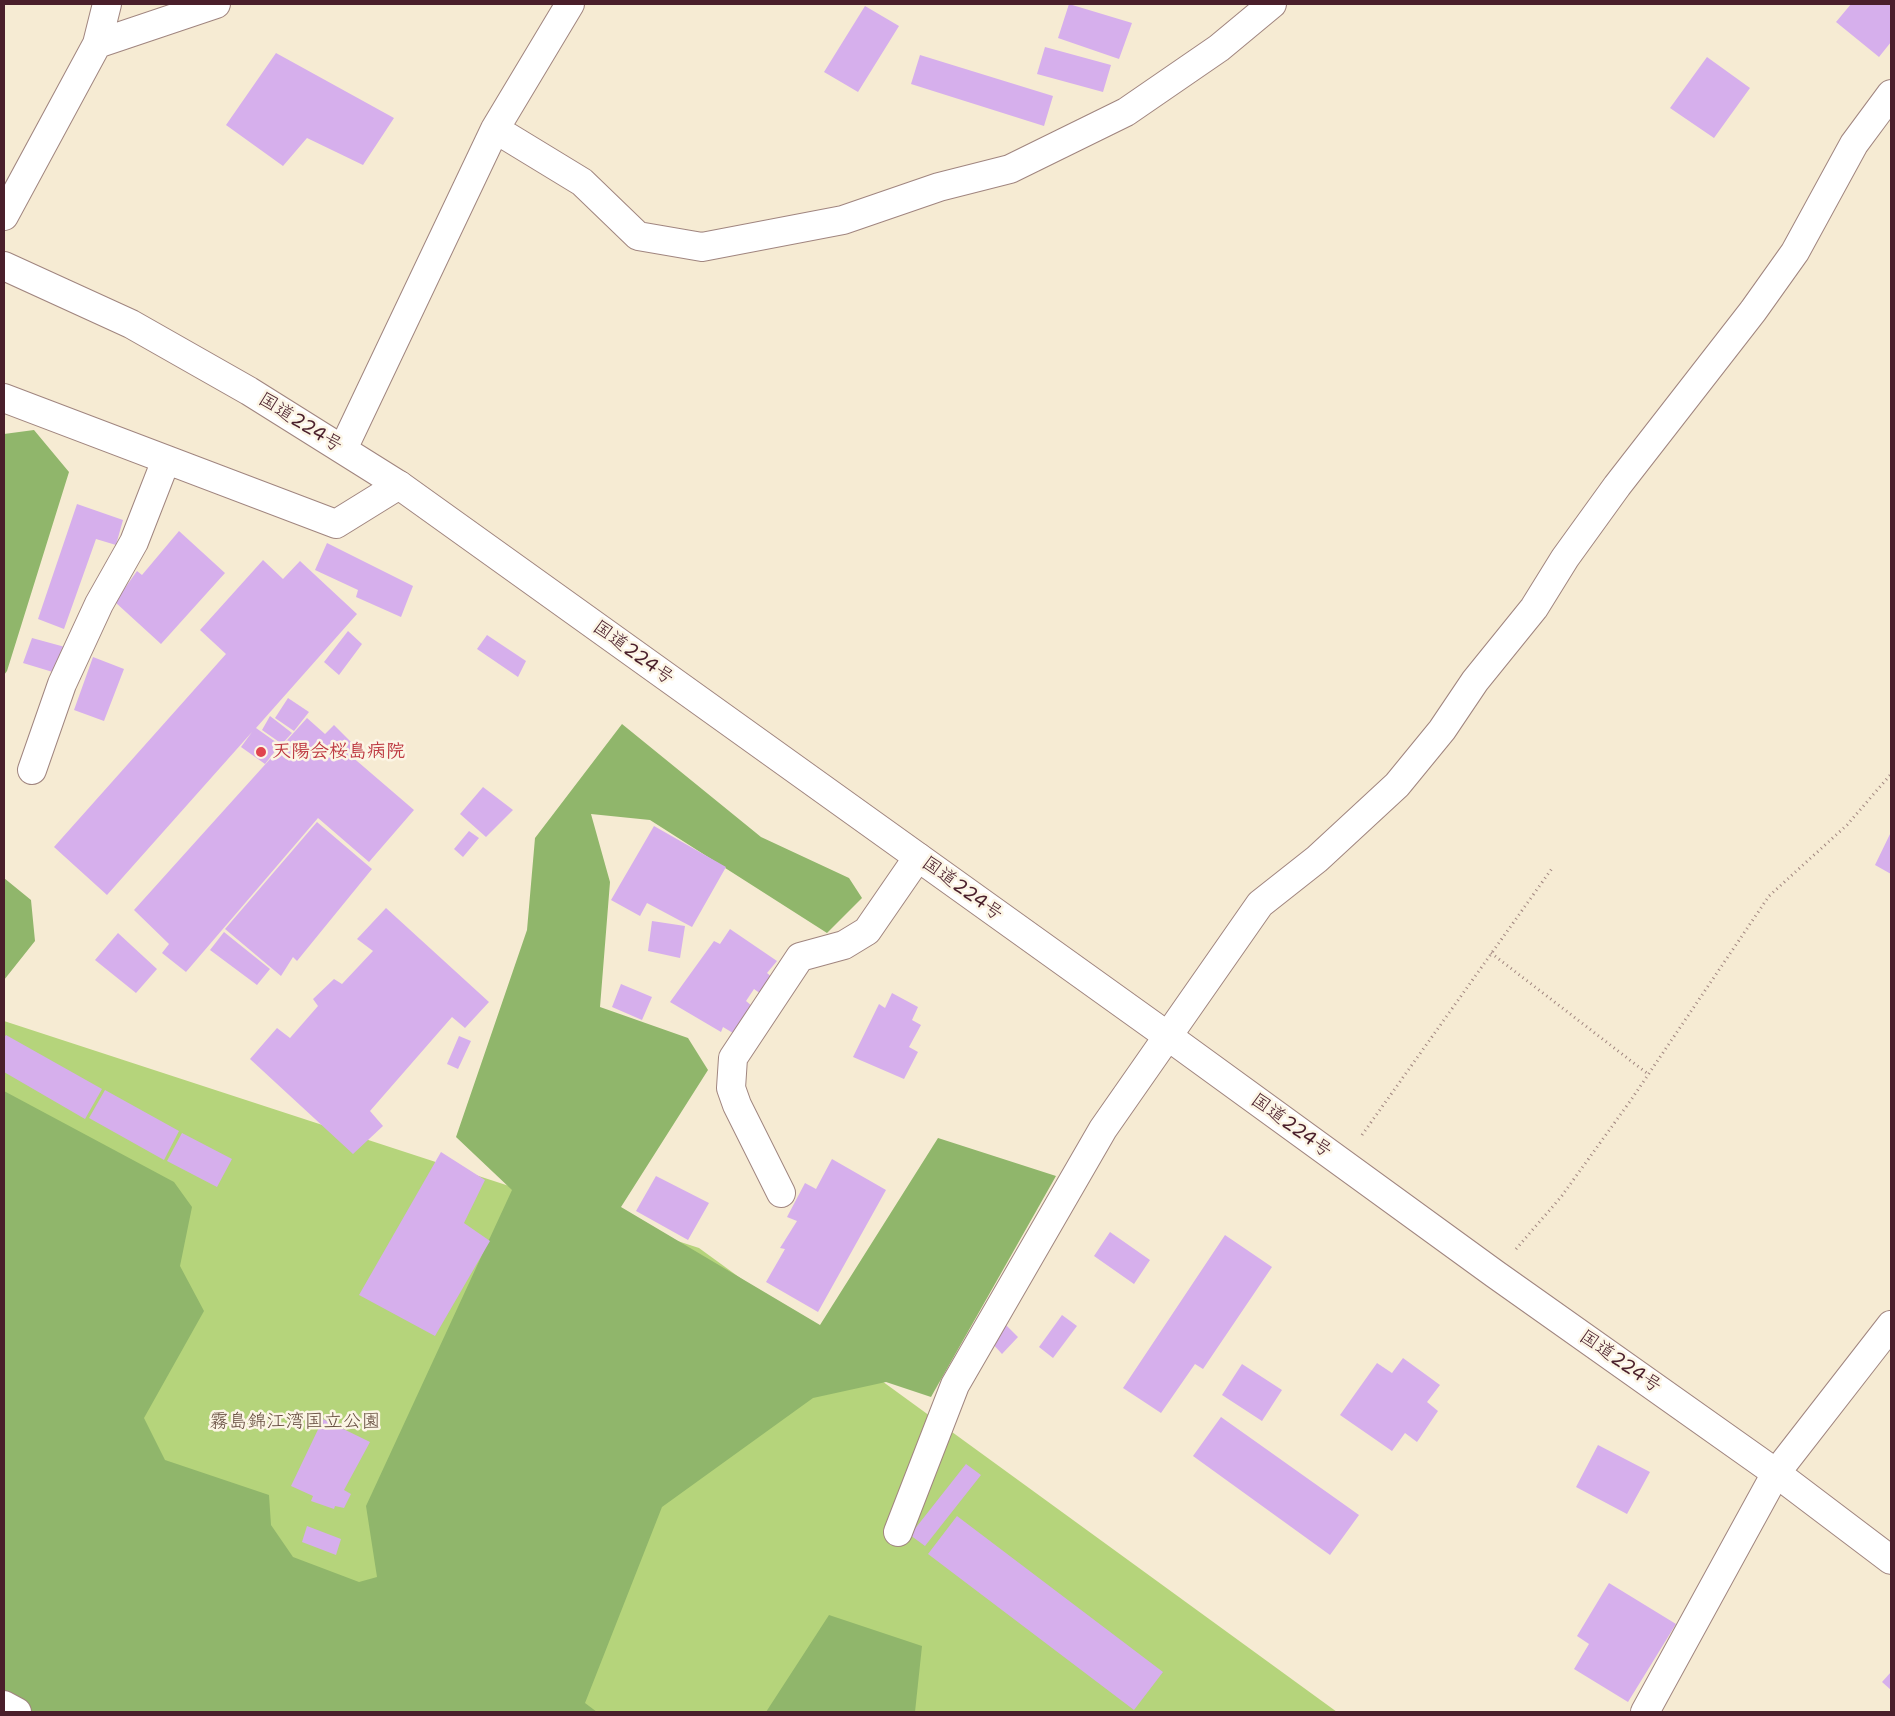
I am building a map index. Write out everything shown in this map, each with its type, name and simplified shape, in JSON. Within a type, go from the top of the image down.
[{"type":"main road","points":[[4,216],[97,44],[107,4]]},
{"type":"main road","points":[[97,44],[216,4]]},
{"type":"main road","points":[[343,449],[495,129],[570,4]]},
{"type":"main road","points":[[495,129],[582,182],[638,236],[702,247],[842,220],[939,186],[1010,169],[1126,112],[1219,48],[1272,4]]},
{"type":"main road","points":[[898,1532],[955,1385],[1102,1129],[1169,1037],[1260,904],[1317,859],[1397,785],[1442,730],[1475,681],[1534,608],[1564,558],[1616,486],[1753,311],[1795,252],[1854,144],[1891,94]]},
{"type":"main road","name":"国道224号","points":[[4,266],[131,324],[250,391],[399,485],[1169,1037],[1495,1274],[1776,1473],[1891,1560]]},
{"type":"main road","points":[[4,398],[336,524],[399,485]]},
{"type":"main road","points":[[32,770],[62,684],[98,604],[134,542],[166,460]]},
{"type":"main road","points":[[781,1194],[737,1106],[731,1088],[733,1058],[800,957],[844,946],[867,931],[918,857]]},
{"type":"main road","points":[[1645,1712],[1776,1473],[1891,1325]]},
{"type":"main road","points":[[4,1705],[17,1712]]},
{"type":"path","points":[[1495,1274],[1561,1197],[1648,1074],[1769,896],[1847,825],[1891,774]]},
{"type":"path","points":[[1342,1162],[1553,867]]},
{"type":"path","points":[[1491,953],[1648,1074]]},
{"type":"green space","points":[[34,430],[69,472],[7,671],[4,675],[4,434]]},
{"type":"green space","points":[[622,724],[761,837],[849,878],[862,898],[827,933],[650,820],[591,814],[610,882],[600,1007],[688,1038],[708,1070],[621,1207],[820,1325],[938,1138],[1056,1176],[931,1397],[886,1382],[813,1398],[662,1507],[585,1703],[597,1712],[4,1712],[4,1091],[174,1182],[192,1207],[180,1266],[204,1311],[144,1418],[165,1460],[269,1495],[271,1525],[293,1557],[359,1582],[377,1577],[366,1506],[512,1190],[456,1137],[527,930],[535,838]]},
{"type":"green space","points":[[4,878],[31,900],[35,941],[4,980]]},
{"type":"green space","name":"霧島錦江湾国立公園","points":[[4,1021],[699,1248],[1337,1712],[4,1712]]},
{"type":"green space","points":[[829,1615],[922,1646],[915,1712],[766,1712]]},
{"type":"building","points":[[1069,4],[1132,23],[1119,59],[1058,38]]},
{"type":"building","points":[[1851,4],[1891,4],[1891,42],[1879,57],[1836,22]]},
{"type":"building","points":[[865,6],[899,26],[858,92],[824,72]]},
{"type":"building","points":[[1045,47],[1111,65],[1103,92],[1037,74]]},
{"type":"building","points":[[276,53],[394,118],[363,165],[307,138],[283,166],[226,125]]},
{"type":"building","points":[[920,55],[1053,96],[1044,126],[911,84]]},
{"type":"building","points":[[1707,57],[1750,88],[1714,138],[1670,108]]},
{"type":"building","points":[[77,504],[123,520],[116,545],[96,539],[64,629],[38,619]]},
{"type":"building","points":[[179,531],[225,573],[161,644],[115,602],[137,571],[142,575]]},
{"type":"building","points":[[327,543],[413,586],[401,617],[356,597],[358,590],[315,570]]},
{"type":"building","points":[[263,560],[283,579],[300,561],[357,614],[256,728],[280,745],[265,764],[241,747],[252,732],[107,895],[54,847],[226,654],[200,630]]},
{"type":"building","points":[[348,631],[362,644],[339,675],[324,662]]},
{"type":"building","points":[[487,635],[526,661],[518,677],[477,649]]},
{"type":"building","points":[[32,638],[65,647],[56,673],[23,663]]},
{"type":"building","points":[[93,657],[124,669],[104,721],[74,710]]},
{"type":"building","points":[[288,698],[309,712],[294,731],[275,718]]},
{"type":"building","points":[[270,716],[292,733],[282,744],[262,730]]},
{"type":"building","points":[[307,718],[325,734],[334,725],[356,747],[350,755],[414,810],[369,862],[318,818],[186,972],[162,953],[169,944],[134,910]]},
{"type":"building","points":[[483,787],[513,810],[486,837],[460,814]]},
{"type":"building","points":[[317,822],[372,869],[297,961],[293,957],[281,976],[225,929]]},
{"type":"building","points":[[654,826],[726,867],[692,927],[647,903],[640,916],[611,900]]},
{"type":"building","points":[[469,831],[479,838],[463,857],[454,849]]},
{"type":"building","points":[[1891,832],[1891,874],[1875,865]]},
{"type":"building","points":[[386,908],[489,1002],[465,1028],[452,1017],[370,1111],[383,1126],[353,1154],[250,1059],[277,1028],[290,1038],[318,1006],[313,999],[334,979],[342,984],[373,951],[357,939]]},
{"type":"building","points":[[652,921],[685,926],[680,958],[648,951]]},
{"type":"building","points":[[730,929],[777,961],[767,973],[773,978],[761,994],[754,989],[746,1001],[752,1006],[733,1033],[723,1027],[721,1032],[670,1002],[714,941],[720,944]]},
{"type":"building","points":[[224,932],[270,969],[257,985],[210,950]]},
{"type":"building","points":[[118,933],[157,969],[136,993],[95,960]]},
{"type":"building","points":[[621,984],[652,997],[642,1020],[612,1007]]},
{"type":"building","points":[[892,993],[918,1007],[912,1020],[921,1025],[909,1047],[918,1052],[904,1079],[853,1057],[879,1004],[885,1008]]},
{"type":"building","points":[[6,1035],[102,1089],[85,1119],[4,1072],[4,1038]]},
{"type":"building","points":[[459,1036],[471,1041],[458,1069],[447,1064]]},
{"type":"building","points":[[105,1090],[179,1131],[164,1160],[89,1118]]},
{"type":"building","points":[[182,1133],[232,1159],[217,1187],[167,1161]]},
{"type":"building","points":[[441,1152],[485,1180],[464,1223],[490,1241],[435,1336],[359,1295]]},
{"type":"building","points":[[832,1159],[886,1190],[818,1312],[766,1282],[785,1249],[780,1248],[797,1221],[787,1217],[805,1183],[816,1189]]},
{"type":"building","points":[[656,1176],[709,1203],[688,1240],[636,1211]]},
{"type":"building","points":[[1110,1232],[1150,1260],[1134,1284],[1094,1256]]},
{"type":"building","points":[[1225,1235],[1272,1267],[1203,1369],[1195,1364],[1161,1413],[1123,1388]]},
{"type":"building","points":[[1062,1315],[1077,1326],[1053,1358],[1039,1347]]},
{"type":"building","points":[[1006,1325],[1018,1337],[1002,1354],[990,1341]]},
{"type":"building","points":[[1403,1358],[1440,1385],[1427,1402],[1438,1411],[1417,1442],[1405,1433],[1392,1451],[1340,1415],[1377,1363],[1392,1373]]},
{"type":"building","points":[[1242,1364],[1282,1390],[1262,1421],[1222,1395]]},
{"type":"building","points":[[1221,1417],[1359,1515],[1330,1555],[1193,1456]]},
{"type":"building","points":[[323,1419],[370,1442],[344,1490],[351,1494],[344,1508],[335,1506],[334,1509],[311,1501],[313,1496],[291,1486]]},
{"type":"building","points":[[1598,1445],[1650,1472],[1627,1514],[1576,1487]]},
{"type":"building","points":[[966,1464],[981,1475],[925,1546],[910,1535]]},
{"type":"building","points":[[957,1516],[1163,1672],[1134,1710],[928,1554]]},
{"type":"building","points":[[307,1526],[341,1539],[336,1555],[302,1542]]},
{"type":"building","points":[[1609,1583],[1676,1624],[1628,1702],[1574,1669],[1589,1644],[1577,1636]]},
{"type":"building","points":[[1891,1672],[1891,1690],[1882,1682]]},
{"type":"place","name":"天陽会桜島病院","points":[[261,752]]}]
